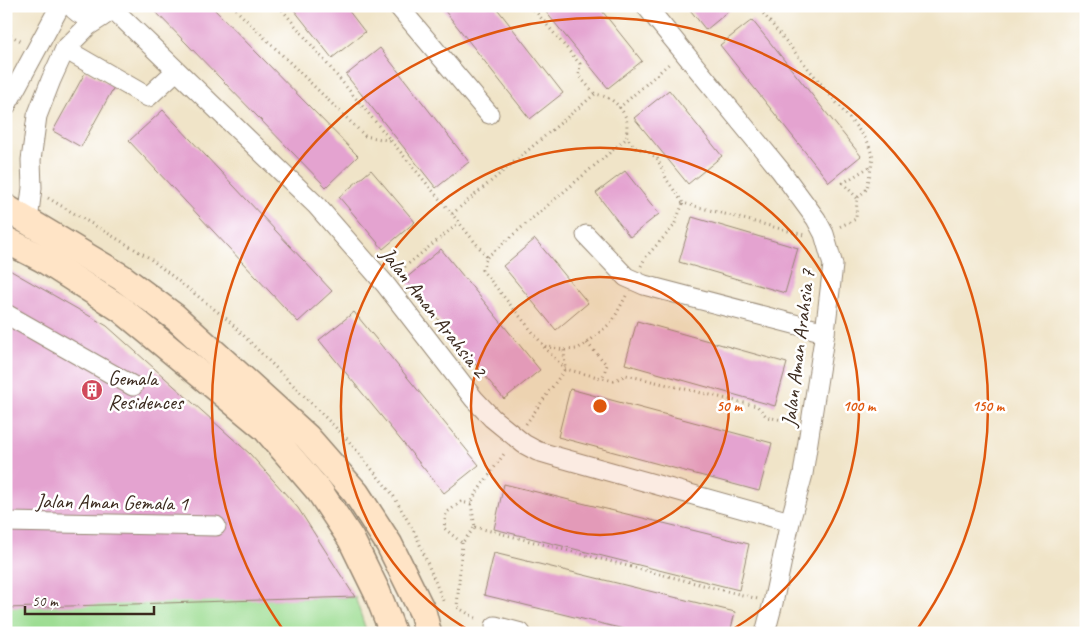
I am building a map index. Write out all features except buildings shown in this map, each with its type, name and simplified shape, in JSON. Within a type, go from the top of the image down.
[{"type":"street","points":[[6,106],[60,6]]},
{"type":"street","points":[[71,6],[83,16],[92,18],[110,11]]},
{"type":"street","points":[[398,6],[488,114]]},
{"type":"street","name":"Jalan Aman Arahsia 7","points":[[646,6],[780,170],[816,219],[824,234],[833,265],[826,332],[803,474],[765,633]]},
{"type":"street","points":[[110,11],[88,26],[65,49],[36,116],[31,160],[32,188],[17,214],[122,277],[176,317],[307,437],[356,493],[389,544],[423,613],[428,633]]},
{"type":"street","name":"Jalan Aman Arahsia 2","points":[[110,11],[176,71],[317,206],[385,284],[474,399],[492,418],[516,438],[537,451],[790,522]]},
{"type":"street","points":[[65,49],[148,97],[176,71]]},
{"type":"street","points":[[586,235],[626,277],[644,285],[826,332]]},
{"type":"street","points":[[6,240],[43,259],[122,309],[265,428],[320,492],[351,539],[377,592],[393,633]]},
{"type":"street","points":[[6,314],[133,386]]},
{"type":"street","name":"Jalan Aman Gemala 1","points":[[6,522],[216,526]]},
{"type":"street","points":[[495,626],[521,633]]},
{"type":"path","points":[[232,6],[365,136],[392,141]]},
{"type":"path","points":[[279,6],[452,214]]},
{"type":"path","points":[[531,6],[580,64],[579,76],[595,94]]},
{"type":"path","points":[[757,6],[867,140],[874,158],[867,189],[857,198]]},
{"type":"path","points":[[619,108],[683,52]]},
{"type":"path","points":[[487,257],[626,138]]},
{"type":"path","points":[[683,203],[793,231],[811,238],[856,219],[857,198],[843,182],[871,166]]},
{"type":"path","points":[[385,284],[458,223]]},
{"type":"path","points":[[587,343],[607,365],[602,379]]},
{"type":"path","points":[[544,346],[564,369],[614,381],[626,375],[757,406],[767,417],[811,426]]},
{"type":"path","points":[[495,626],[485,625],[457,607],[462,543],[475,527],[472,504],[475,495],[564,369],[564,350]]},
{"type":"path","points":[[462,543],[444,528],[446,513],[462,502],[472,504]]},
{"type":"path","points":[[475,527],[773,603]]},
{"type":"green space","points":[[355,597],[367,633],[6,633],[6,607]]},
{"type":"place","name":"Gemala Residences","points":[[92,390]]}]
